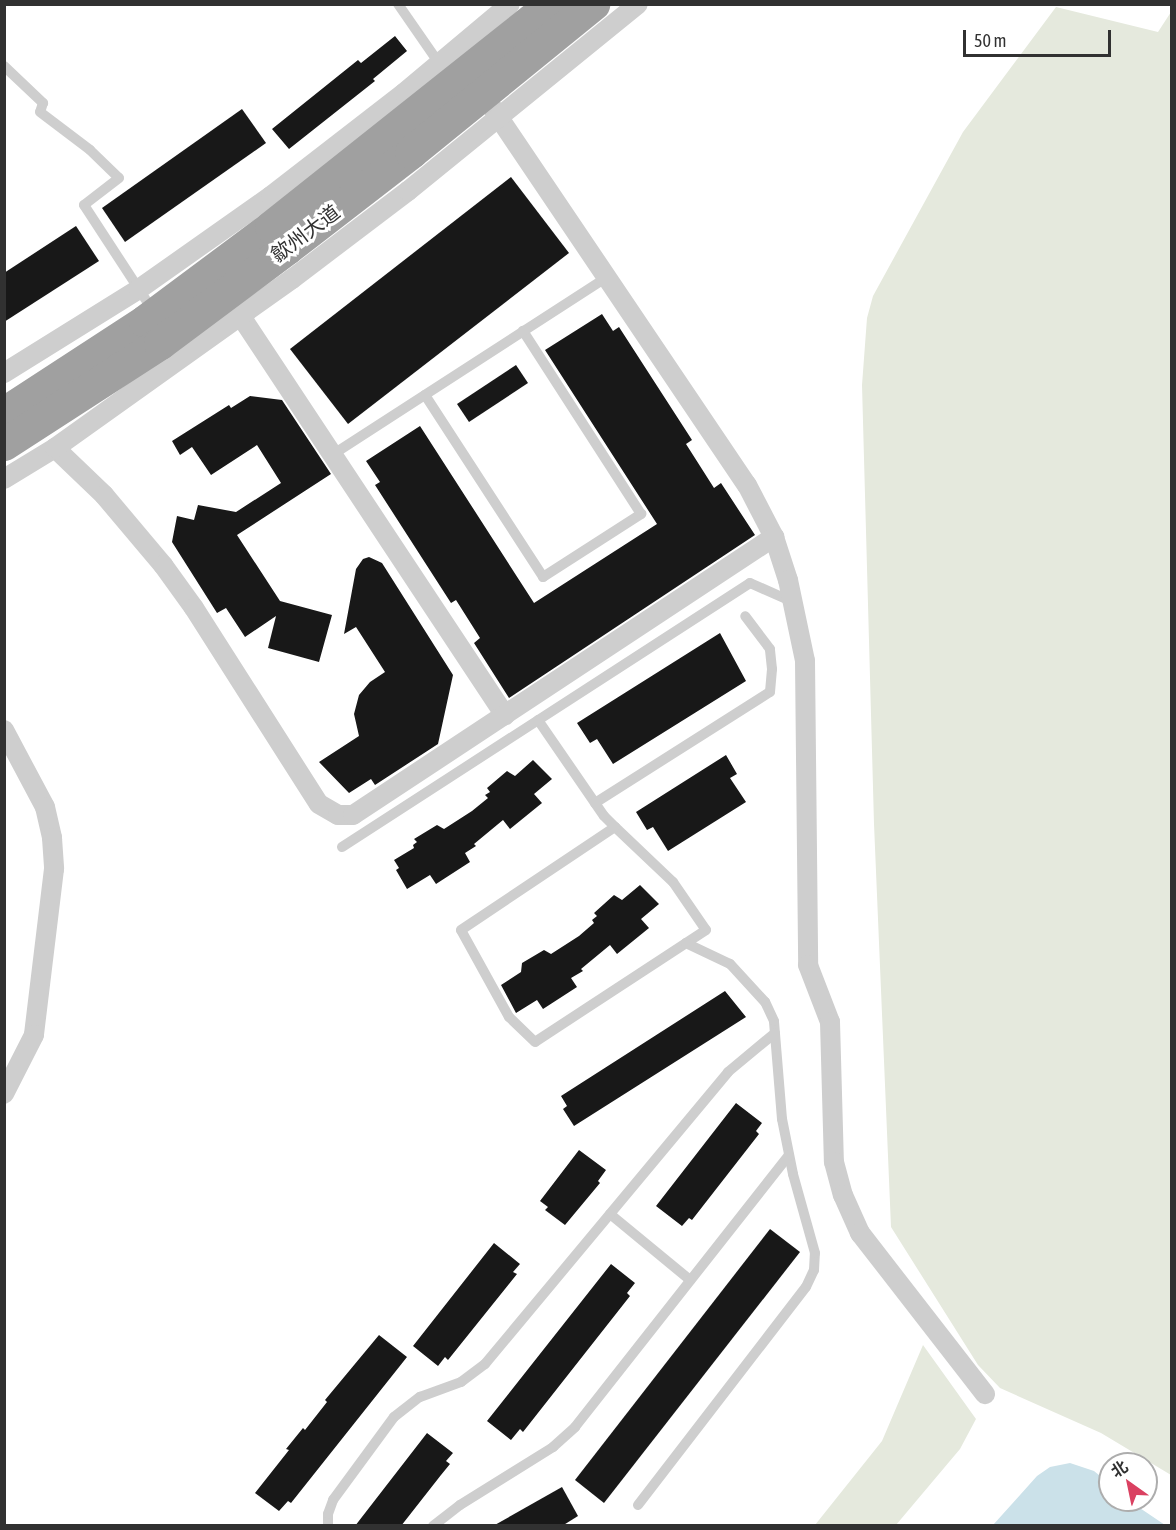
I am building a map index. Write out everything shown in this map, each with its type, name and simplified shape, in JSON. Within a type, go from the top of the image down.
[{"type":"highway","name":"歙州大道","points":[[4,444],[160,342],[233,305],[469,90],[551,4]]},
{"type":"highway","name":"歙州大道","points":[[4,413],[147,301],[280,220],[593,4]]},
{"type":"street","points":[[469,90],[510,4]]},
{"type":"street","points":[[469,90],[638,4]]},
{"type":"street","points":[[469,90],[607,277],[747,485],[774,537],[793,602],[805,660],[808,965],[830,1022],[834,1161],[843,1195],[861,1233],[985,1394]]},
{"type":"street","points":[[4,373],[147,301]]},
{"type":"street","points":[[4,479],[56,448],[233,305],[504,715]]},
{"type":"street","points":[[56,448],[104,495],[163,565],[324,809],[338,815],[353,815],[774,537]]},
{"type":"street","points":[[4,730],[45,807],[52,838],[54,869],[34,1035],[4,1094]]},
{"type":"lane","points":[[398,4],[469,90]]},
{"type":"lane","points":[[4,66],[43,103],[40,112],[90,150],[118,178],[84,205],[147,301]]},
{"type":"lane","points":[[332,455],[607,277]]},
{"type":"lane","points":[[424,395],[543,578],[641,514],[523,331]]},
{"type":"lane","points":[[342,847],[750,583],[793,602]]},
{"type":"lane","points":[[595,803],[770,692],[772,669],[770,650],[745,615]]},
{"type":"lane","points":[[538,720],[595,803],[615,826],[673,882],[706,930],[535,1042],[509,1017],[461,930],[615,826]]},
{"type":"lane","points":[[638,1505],[806,1287],[814,1270],[815,1253],[789,1155],[778,1086],[774,1021],[765,1002],[729,964],[686,943]]},
{"type":"lane","points":[[328,1526],[328,1514],[333,1500],[393,1417],[420,1397],[461,1382],[478,1371],[728,1072],[775,1033]]},
{"type":"lane","points":[[433,1526],[460,1505],[565,1437],[789,1155]]},
{"type":"lane","points":[[610,1214],[690,1280]]},
{"type":"shaded area","points":[[1056,7],[1158,32],[1171,12],[1171,1475],[1158,1467],[1158,1452],[1133,1452],[1101,1433],[1000,1388],[978,1365],[891,1227],[874,824],[862,385],[867,318],[873,296],[963,132]]},
{"type":"shaded area","points":[[923,1345],[976,1419],[960,1449],[896,1525],[815,1525],[882,1441]]},
{"type":"water","points":[[1070,1463],[1098,1474],[1098,1512],[1146,1512],[1165,1525],[993,1525],[1037,1476],[1050,1467]]},
{"type":"building","points":[[395,36],[407,51],[373,79],[375,81],[289,149],[272,129],[358,60],[361,63]]},
{"type":"building","points":[[242,109],[266,143],[125,242],[102,208]]},
{"type":"building","points":[[511,177],[569,253],[348,424],[290,349]]},
{"type":"building","points":[[76,226],[99,261],[4,322],[4,273]]},
{"type":"building","points":[[602,314],[613,331],[619,327],[692,440],[686,444],[714,488],[721,483],[755,535],[509,698],[474,643],[480,638],[456,600],[451,603],[375,485],[380,482],[366,461],[420,426],[534,603],[657,524],[545,350]]},
{"type":"building","points":[[516,365],[528,383],[469,422],[457,404]]},
{"type":"building","points":[[250,396],[282,400],[331,474],[237,535],[280,601],[332,615],[319,662],[268,648],[276,616],[245,637],[226,608],[217,613],[172,542],[177,516],[194,520],[198,505],[236,512],[281,483],[257,445],[211,475],[192,447],[180,455],[172,441],[229,405],[231,408]]},
{"type":"building","points":[[369,557],[382,563],[453,675],[438,744],[375,785],[371,779],[349,793],[319,762],[359,736],[354,714],[359,695],[370,682],[385,672],[356,627],[344,634],[356,569],[363,559]]},
{"type":"building","points":[[720,633],[746,681],[613,764],[597,739],[590,743],[577,723]]},
{"type":"building","points":[[726,755],[737,774],[730,778],[746,802],[668,851],[653,827],[647,830],[636,812]]},
{"type":"building","points":[[533,760],[552,779],[534,794],[542,803],[510,829],[503,820],[474,844],[476,846],[465,853],[470,862],[436,884],[430,875],[407,889],[396,870],[399,868],[394,860],[414,848],[413,845],[417,842],[414,839],[437,825],[444,829],[472,811],[488,798],[485,795],[490,792],[487,788],[507,771],[515,776]]},
{"type":"building","points":[[640,885],[659,904],[641,919],[649,928],[617,954],[610,945],[581,969],[583,971],[571,978],[577,987],[543,1009],[537,1000],[516,1013],[501,985],[521,972],[522,963],[544,950],[551,954],[579,936],[594,923],[592,920],[597,916],[594,913],[614,895],[622,900]]},
{"type":"building","points":[[725,991],[746,1017],[574,1126],[563,1109],[567,1106],[561,1096]]},
{"type":"building","points":[[736,1103],[762,1123],[756,1131],[759,1134],[692,1220],[689,1218],[682,1226],[656,1206]]},
{"type":"building","points":[[579,1150],[606,1170],[598,1181],[600,1183],[565,1225],[545,1210],[548,1207],[540,1201]]},
{"type":"building","points":[[770,1229],[800,1252],[604,1503],[575,1480]]},
{"type":"building","points":[[494,1243],[520,1264],[513,1272],[517,1274],[448,1360],[445,1357],[438,1366],[413,1346]]},
{"type":"building","points":[[611,1264],[635,1283],[627,1293],[630,1296],[523,1432],[520,1429],[511,1440],[487,1421]]},
{"type":"building","points":[[379,1335],[407,1357],[291,1503],[288,1501],[279,1511],[255,1493],[289,1450],[286,1449],[303,1428],[305,1430],[327,1402],[325,1400]]},
{"type":"building","points":[[427,1433],[453,1453],[446,1461],[450,1464],[401,1526],[355,1526]]},
{"type":"building","points":[[562,1487],[578,1516],[562,1526],[493,1526]]}]
